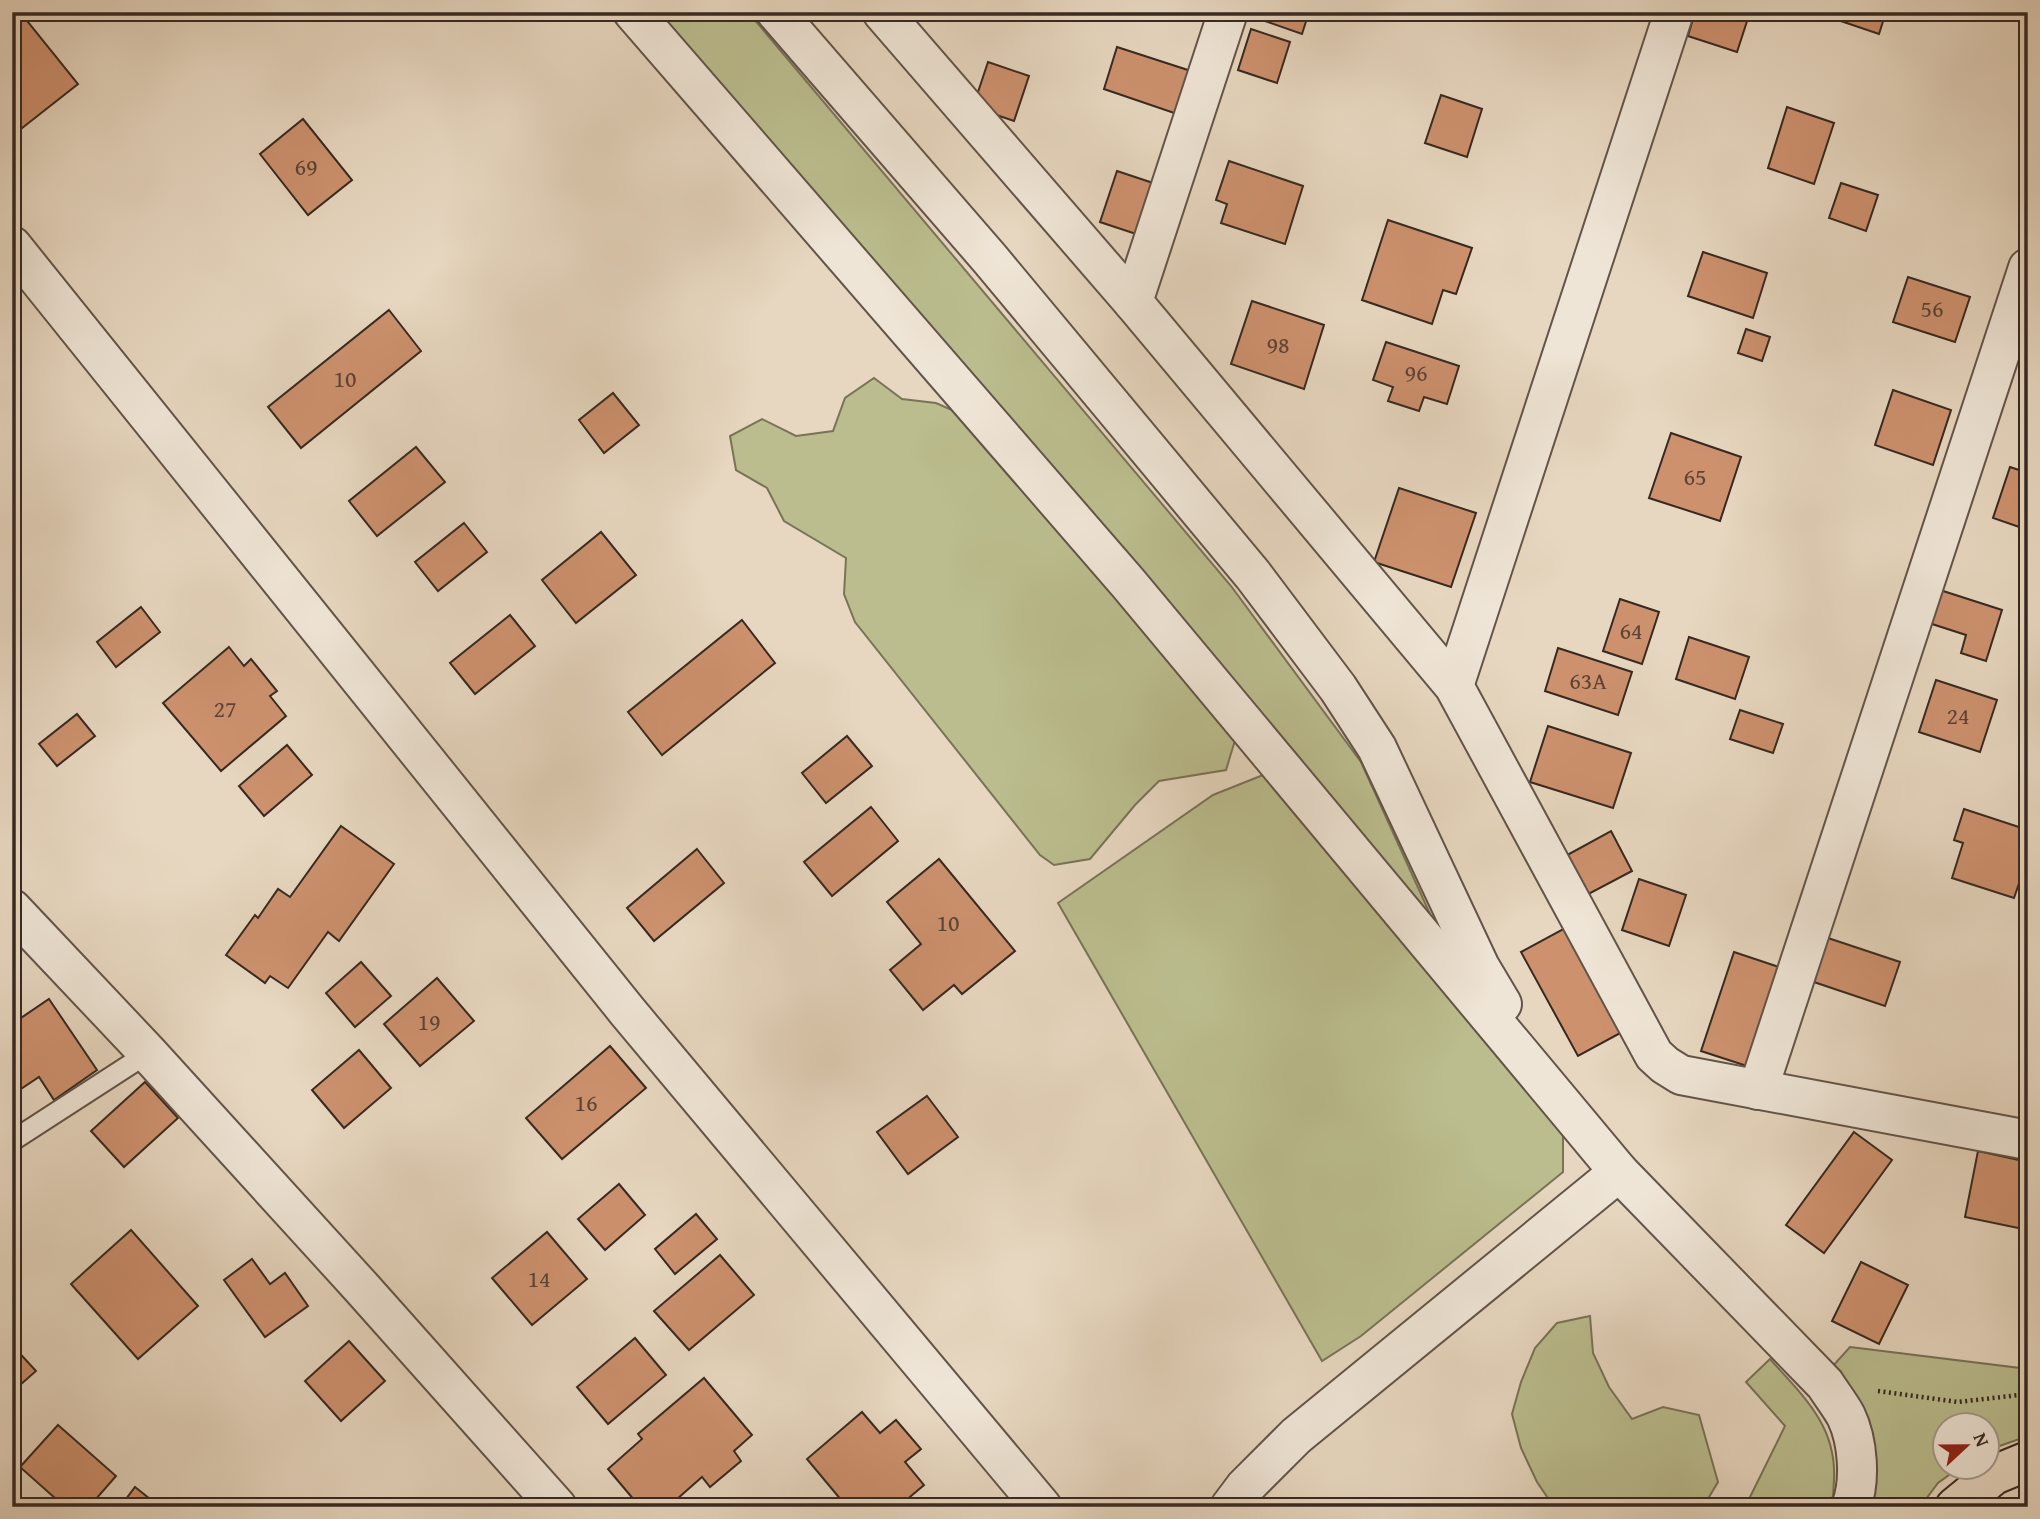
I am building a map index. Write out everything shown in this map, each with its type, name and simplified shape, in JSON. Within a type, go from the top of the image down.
[{"type":"main road","points":[[1955,1507],[1994,1475],[2028,1461]]},
{"type":"street","points":[[633,12],[1128,583],[1619,1172],[1825,1384],[1847,1418],[1857,1457],[1851,1507]]},
{"type":"street","points":[[776,12],[990,259],[1253,575],[1338,688],[1377,748],[1480,968],[1561,1102]]},
{"type":"street","points":[[882,12],[1133,302],[1454,686],[1654,1055],[1681,1075],[2028,1140]]},
{"type":"street","points":[[1133,302],[1227,12]]},
{"type":"street","points":[[1454,686],[1674,12]]},
{"type":"street","points":[[12,246],[627,1011],[1042,1507]]},
{"type":"street","points":[[1758,1090],[2028,268]]},
{"type":"street","points":[[12,909],[148,1053],[557,1507]]},
{"type":"street","points":[[1230,1507],[1245,1487],[1296,1436],[1619,1172]]},
{"type":"lane","points":[[12,1141],[148,1053]]},
{"type":"path","points":[[1825,1384],[1958,1402],[2028,1394]]},
{"type":"green space","points":[[650,12],[748,12],[1231,586],[1361,762],[1430,914],[1389,873]]},
{"type":"green space","points":[[874,378],[902,399],[936,403],[968,417],[1236,737],[1226,770],[1159,781],[1090,859],[1054,865],[1040,855],[855,622],[844,594],[846,558],[784,521],[767,488],[736,470],[730,436],[762,419],[796,436],[833,431],[845,398]]},
{"type":"green space","points":[[1263,775],[1563,1133],[1563,1172],[1361,1336],[1322,1361],[1058,903],[1213,795]]},
{"type":"green space","points":[[1590,1316],[1593,1353],[1609,1387],[1632,1419],[1663,1407],[1699,1415],[1718,1482],[1703,1507],[1554,1507],[1537,1482],[1521,1448],[1512,1414],[1521,1382],[1535,1348],[1557,1323]]},
{"type":"green space","points":[[1850,1347],[2028,1369],[2028,1436],[2002,1445],[2002,1410],[1932,1410],[1932,1480],[1942,1480],[1920,1507],[1869,1507],[1831,1368]]},
{"type":"green space","points":[[1770,1359],[1806,1399],[1824,1428],[1833,1461],[1834,1487],[1831,1507],[1757,1507],[1749,1499],[1785,1426],[1746,1382]]},
{"type":"building","points":[[12,12],[20,12],[78,84],[12,136]]},
{"type":"building","points":[[1252,12],[1309,12],[1302,34],[1251,16]]},
{"type":"building","points":[[1695,12],[1750,12],[1737,52],[1688,36]]},
{"type":"building","points":[[1830,12],[1886,12],[1879,34],[1829,17]]},
{"type":"building","points":[[1251,29],[1290,42],[1277,83],[1238,70]]},
{"type":"building","points":[[1117,47],[1194,72],[1180,115],[1104,89]]},
{"type":"building","points":[[988,62],[1029,76],[1014,121],[973,107]]},
{"type":"building","points":[[1441,95],[1482,109],[1467,157],[1425,143]]},
{"type":"building","points":[[1787,107],[1834,123],[1814,184],[1768,168]]},
{"type":"building","points":[[303,119],[352,180],[308,215],[260,154]]},
{"type":"building","points":[[1229,161],[1303,186],[1285,244],[1221,223],[1227,204],[1216,200]]},
{"type":"building","points":[[1117,171],[1156,184],[1139,235],[1100,222]]},
{"type":"building","points":[[1841,183],[1878,195],[1866,231],[1829,218]]},
{"type":"building","points":[[1388,220],[1472,248],[1456,294],[1443,290],[1432,324],[1362,300]]},
{"type":"building","points":[[1703,252],[1767,273],[1753,318],[1688,296]]},
{"type":"building","points":[[1908,277],[1970,297],[1955,342],[1893,322]]},
{"type":"building","points":[[1252,301],[1324,325],[1304,389],[1231,364]]},
{"type":"building","points":[[389,310],[421,351],[301,448],[268,407]]},
{"type":"building","points":[[1746,329],[1770,337],[1762,361],[1738,353]]},
{"type":"building","points":[[1386,342],[1459,366],[1447,404],[1424,397],[1419,411],[1388,401],[1393,387],[1373,380]]},
{"type":"building","points":[[1893,390],[1951,410],[1933,465],[1875,445]]},
{"type":"building","points":[[613,393],[639,425],[604,453],[579,420]]},
{"type":"building","points":[[1671,433],[1741,457],[1720,521],[1649,498]]},
{"type":"building","points":[[416,447],[445,482],[377,536],[349,501]]},
{"type":"building","points":[[2010,467],[2028,473],[2028,530],[1993,518]]},
{"type":"building","points":[[1399,488],[1476,513],[1451,587],[1374,562]]},
{"type":"building","points":[[464,523],[487,552],[438,591],[415,562]]},
{"type":"building","points":[[601,532],[636,575],[576,623],[542,580]]},
{"type":"building","points":[[1940,590],[2002,610],[1986,661],[1961,653],[1966,635],[1929,623]]},
{"type":"building","points":[[1620,599],[1659,612],[1642,664],[1603,651]]},
{"type":"building","points":[[141,607],[160,632],[116,667],[97,642]]},
{"type":"building","points":[[510,615],[535,646],[475,694],[450,663]]},
{"type":"building","points":[[742,620],[775,663],[662,755],[628,712]]},
{"type":"building","points":[[1689,637],[1749,657],[1735,699],[1676,679]]},
{"type":"building","points":[[229,647],[244,666],[251,659],[277,691],[270,696],[286,716],[221,771],[163,703]]},
{"type":"building","points":[[1558,648],[1632,672],[1618,715],[1545,691]]},
{"type":"building","points":[[1936,680],[1997,700],[1980,752],[1919,732]]},
{"type":"building","points":[[1740,710],[1783,724],[1773,753],[1730,739]]},
{"type":"building","points":[[77,714],[95,736],[57,766],[39,744]]},
{"type":"building","points":[[1548,726],[1631,753],[1613,808],[1530,782]]},
{"type":"building","points":[[847,736],[872,766],[826,803],[802,773]]},
{"type":"building","points":[[287,745],[312,775],[264,816],[239,786]]},
{"type":"building","points":[[871,807],[898,841],[832,896],[804,862]]},
{"type":"building","points":[[1964,809],[2028,830],[2028,857],[2014,898],[1952,878],[1963,843],[1954,840]]},
{"type":"building","points":[[341,826],[394,864],[339,941],[328,932],[288,988],[270,976],[265,983],[226,955],[255,915],[258,918],[278,889],[290,897]]},
{"type":"building","points":[[1611,831],[1632,871],[1581,898],[1560,859]]},
{"type":"building","points":[[697,849],[724,883],[654,941],[627,908]]},
{"type":"building","points":[[939,859],[1015,951],[962,994],[954,985],[923,1010],[890,970],[921,944],[887,902]]},
{"type":"building","points":[[1639,879],[1686,895],[1669,946],[1622,930]]},
{"type":"building","points":[[1567,927],[1624,1031],[1578,1056],[1521,952]]},
{"type":"building","points":[[1822,936],[1900,962],[1885,1006],[1808,980]]},
{"type":"building","points":[[1734,952],[1785,969],[1753,1068],[1701,1051]]},
{"type":"building","points":[[361,962],[391,996],[355,1027],[326,993]]},
{"type":"building","points":[[437,978],[474,1021],[420,1066],[384,1024]]},
{"type":"building","points":[[49,999],[97,1070],[54,1100],[39,1077],[12,1095],[12,1024]]},
{"type":"building","points":[[610,1046],[646,1088],[562,1159],[526,1118]]},
{"type":"building","points":[[359,1050],[391,1088],[344,1128],[312,1090]]},
{"type":"building","points":[[145,1082],[178,1118],[124,1167],[91,1131]]},
{"type":"building","points":[[927,1096],[958,1137],[908,1174],[877,1132]]},
{"type":"building","points":[[1854,1132],[1892,1160],[1824,1253],[1786,1225]]},
{"type":"building","points":[[1978,1151],[2028,1162],[2028,1230],[1965,1217]]},
{"type":"building","points":[[619,1184],[645,1215],[605,1250],[578,1219]]},
{"type":"building","points":[[696,1214],[717,1239],[675,1274],[655,1249]]},
{"type":"building","points":[[131,1230],[198,1306],[138,1359],[71,1284]]},
{"type":"building","points":[[547,1232],[587,1279],[532,1325],[492,1278]]},
{"type":"building","points":[[720,1255],[754,1295],[689,1350],[654,1311]]},
{"type":"building","points":[[252,1259],[270,1284],[285,1273],[308,1306],[265,1337],[224,1280]]},
{"type":"building","points":[[1861,1262],[1908,1285],[1879,1344],[1832,1321]]},
{"type":"building","points":[[635,1338],[666,1375],[608,1424],[577,1387]]},
{"type":"building","points":[[349,1341],[385,1381],[341,1421],[305,1381]]},
{"type":"building","points":[[12,1345],[36,1371],[12,1392]]},
{"type":"building","points":[[704,1378],[752,1435],[734,1451],[741,1461],[710,1487],[702,1477],[668,1507],[640,1507],[608,1469],[642,1439],[638,1434]]},
{"type":"building","points":[[862,1412],[880,1433],[896,1420],[921,1449],[905,1462],[924,1485],[898,1507],[847,1507],[807,1459]]},
{"type":"building","points":[[58,1425],[116,1476],[89,1507],[65,1507],[20,1467]]},
{"type":"building","points":[[135,1487],[160,1507],[120,1507]]}]
